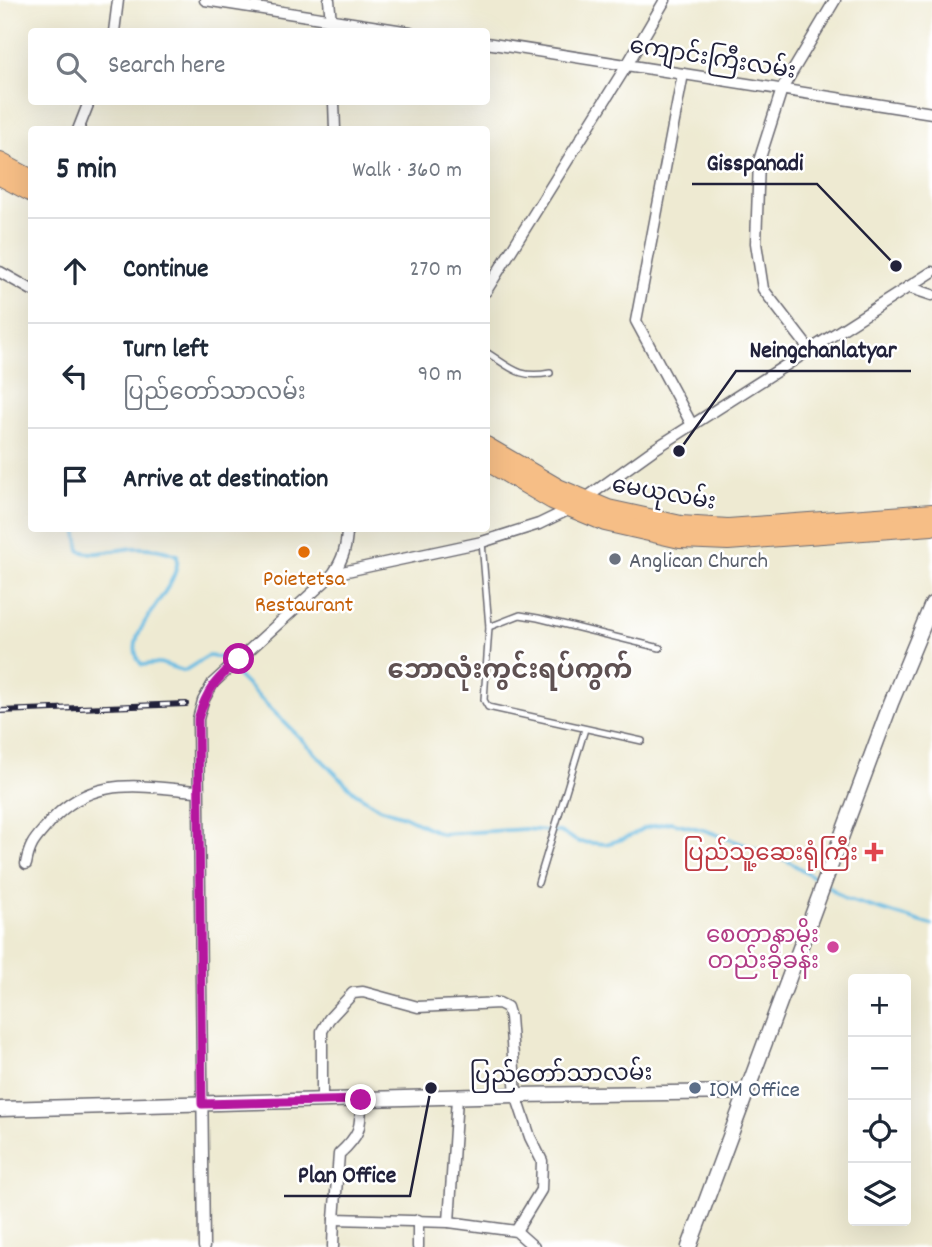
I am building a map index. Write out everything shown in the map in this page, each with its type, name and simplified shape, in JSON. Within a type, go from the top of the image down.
[{"type":"main road","points":[[0,162],[28,176]]},
{"type":"main road","points":[[0,176],[28,191]]},
{"type":"main road","name":"မေယုလမ်း","points":[[490,448],[558,488],[605,522],[692,539],[728,541],[932,526]]},
{"type":"main road","name":"မေယုလမ်း","points":[[490,462],[552,499],[681,525],[728,528],[932,513]]},
{"type":"street","points":[[114,28],[118,0]]},
{"type":"street","points":[[205,0],[386,28]]},
{"type":"street","points":[[329,0],[332,28]]},
{"type":"street","points":[[490,285],[665,0]]},
{"type":"street","points":[[810,349],[763,289],[755,243],[759,161],[782,89],[835,0]]},
{"type":"street","name":"ကျောင်းကြီးလမ်း","points":[[490,44],[932,113]]},
{"type":"street","points":[[683,74],[636,321],[692,425]]},
{"type":"street","points":[[80,126],[88,105]]},
{"type":"street","points":[[334,105],[335,126]]},
{"type":"street","points":[[0,272],[28,288]]},
{"type":"street","points":[[333,575],[482,542],[539,524],[577,503],[692,425],[932,272]]},
{"type":"street","points":[[908,287],[932,295]]},
{"type":"street","points":[[204,1247],[198,719],[208,691],[222,675],[333,575],[344,558],[347,532]]},
{"type":"street","points":[[689,1247],[828,869],[932,604]]},
{"type":"street","points":[[26,864],[29,846],[60,811],[94,790],[123,786],[197,791]]},
{"type":"street","points":[[322,1101],[322,1031],[329,1019],[353,993],[363,992],[418,1007],[499,1003],[507,1007],[516,1095],[530,1137],[542,1161],[541,1190],[516,1231]]},
{"type":"street","name":"ပြည်တော်သာလမ်း","points":[[0,1109],[516,1095],[746,1092]]},
{"type":"street","points":[[449,1222],[457,1098]]},
{"type":"street","points":[[333,1247],[339,1154],[356,1139],[362,1123],[361,1100]]},
{"type":"street","points":[[334,1219],[449,1222],[516,1231],[534,1247]]},
{"type":"street","points":[[418,1220],[418,1247]]},
{"type":"lane","points":[[490,354],[523,375],[530,377],[550,373]]},
{"type":"lane","points":[[482,542],[489,626],[484,700],[488,707],[642,741]]},
{"type":"lane","points":[[489,626],[520,615],[660,648]]},
{"type":"lane","points":[[538,883],[585,729]]},
{"type":"waterway","points":[[77,532],[80,551],[97,553],[145,548],[177,555],[176,569],[170,583],[136,640],[136,653],[142,665],[160,663],[184,671],[208,656],[219,657],[354,792],[379,808],[404,816],[441,834],[525,829],[560,832],[579,842],[606,844],[645,828],[670,822],[704,830],[786,860],[822,882]]},
{"type":"waterway","points":[[828,886],[845,899],[932,925]]},
{"type":"railway","points":[[0,711],[186,704]]},
{"type":"place","name":"Gisspanadi","points":[[896,266]]},
{"type":"place","name":"Neingchanlatyar","points":[[679,451]]},
{"type":"place","name":"Poietetsa Restaurant","points":[[304,552]]},
{"type":"place","name":"Anglican Church","points":[[615,559]]},
{"type":"place","name":"ပြည်သူ့ဆေးရုံကြီး","points":[[874,852]]},
{"type":"place","name":"စေတာနာမိုး တည်းခိုခန်း","points":[[833,947]]},
{"type":"place","name":"Plan Office","points":[[431,1088]]},
{"type":"place","name":"IOM Office","points":[[695,1088]]},
{"type":"district","name":"ဘောလုံးကွင်းရပ်ကွက်","points":[[510,669]]},
{"type":"route","points":[[239,659],[213,683],[203,701],[198,719],[202,1104],[361,1100]]}]
